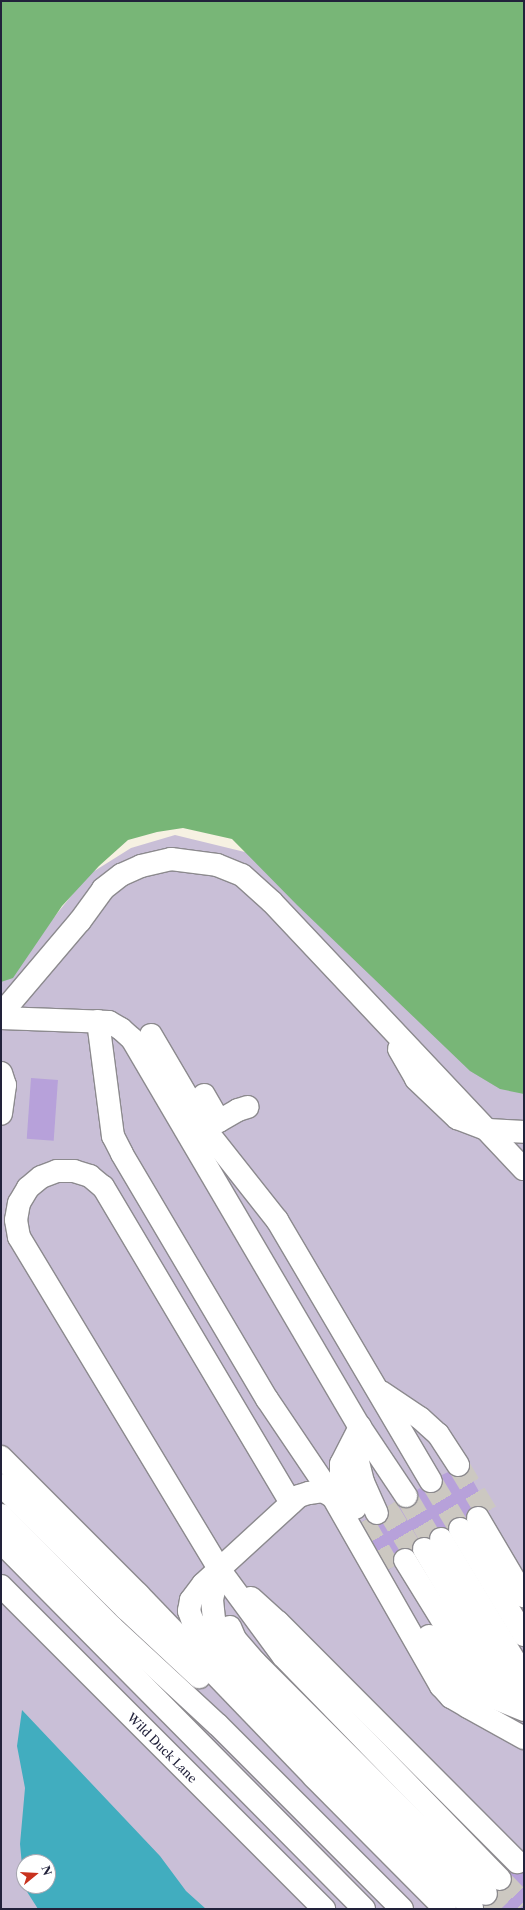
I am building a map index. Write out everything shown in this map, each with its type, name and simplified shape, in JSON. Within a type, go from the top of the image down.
[{"type":"street","points":[[1,1014],[80,921],[103,890],[127,872],[141,866],[171,858],[217,865],[242,875],[272,902],[382,1018],[416,1079],[457,1118],[488,1130],[524,1132]]},
{"type":"street","points":[[1,1018],[103,1022],[146,1033],[158,1038],[177,1052],[219,1121],[238,1110],[248,1107]]},
{"type":"street","points":[[103,1022],[121,1029],[132,1040],[360,1427],[385,1482],[409,1494]]},
{"type":"street","points":[[103,1022],[113,1136],[267,1399],[333,1497],[441,1686],[452,1697],[524,1738]]},
{"type":"street","points":[[146,1033],[208,1134],[277,1220],[395,1421],[425,1452],[409,1494]]},
{"type":"street","points":[[146,1033],[199,1134],[409,1494]]},
{"type":"street","points":[[1,1073],[4,1085],[1,1114]]},
{"type":"street","points":[[488,1130],[524,1169]]},
{"type":"street","points":[[226,1156],[409,1494]]},
{"type":"street","points":[[291,1503],[103,1187],[90,1176],[74,1171],[56,1171],[40,1177],[28,1188],[19,1203],[16,1220],[19,1237],[219,1569],[283,1656],[489,1889]]},
{"type":"street","points":[[376,1388],[420,1418],[438,1434],[409,1494]]},
{"type":"street","points":[[360,1427],[349,1465],[363,1482],[409,1494]]},
{"type":"street","points":[[1,1457],[132,1601],[254,1729],[430,1909]]},
{"type":"street","points":[[1,1484],[132,1601],[314,1777],[445,1909]]},
{"type":"street","points":[[333,1497],[323,1491],[309,1492],[299,1496],[291,1503],[203,1584],[190,1600],[189,1611],[193,1622],[489,1889]]},
{"type":"street","points":[[1,1515],[112,1628],[232,1756],[386,1909]]},
{"type":"street","points":[[438,1541],[524,1575]]},
{"type":"street","points":[[438,1541],[524,1596]]},
{"type":"street","points":[[438,1541],[524,1618]]},
{"type":"street","points":[[438,1541],[524,1635]]},
{"type":"street","points":[[438,1541],[524,1656]]},
{"type":"street","points":[[438,1541],[509,1694]]},
{"type":"street","points":[[438,1541],[509,1694]]},
{"type":"street","points":[[438,1541],[458,1683],[509,1694]]},
{"type":"street","points":[[1,1542],[364,1909]]},
{"type":"street","name":"Wild Duck Lane","points":[[1,1586],[324,1909]]},
{"type":"street","points":[[132,1601],[224,1670],[489,1889]]},
{"type":"street","points":[[132,1601],[235,1727],[415,1909]]},
{"type":"street","points":[[112,1628],[218,1726],[402,1909]]},
{"type":"shaded area","points":[[175,835],[253,854],[524,1086],[524,1909],[1,1909],[1,978],[14,967],[88,875],[131,848]]},
{"type":"green space","points":[[1,1],[524,1],[524,1094],[500,1089],[470,1071],[297,905],[232,839],[183,828],[157,832],[128,840],[99,866],[62,906],[13,978],[1,982]]},
{"type":"water","points":[[22,1710],[160,1856],[186,1891],[206,1909],[38,1909],[28,1894],[56,1894],[56,1854],[21,1854],[20,1844],[25,1788],[17,1746]]},
{"type":"building","points":[[31,1078],[58,1080],[54,1141],[27,1139]]},
{"type":"building","points":[[448,1472],[452,1476],[458,1477],[468,1472],[490,1511],[478,1506],[472,1507],[467,1512],[466,1518],[454,1518],[449,1523],[448,1529],[441,1527],[435,1528],[430,1533],[429,1538],[423,1537],[417,1539],[413,1543],[412,1550],[405,1548],[398,1550],[394,1554],[394,1566],[389,1570],[361,1522],[366,1519],[375,1525],[382,1524],[387,1520],[389,1515],[388,1506],[395,1502],[401,1507],[413,1507],[417,1501],[417,1490],[420,1488],[425,1492],[437,1492],[442,1487],[442,1475]]},
{"type":"building","points":[[510,1872],[514,1874],[524,1872],[524,1909],[484,1909],[484,1906],[490,1906],[495,1903],[498,1897],[498,1891],[503,1891],[509,1888],[512,1882]]},
{"type":"tunnel","points":[[458,1465],[487,1513]]},
{"type":"tunnel","points":[[431,1481],[460,1529]]},
{"type":"tunnel","points":[[406,1496],[434,1544]]},
{"type":"tunnel","points":[[386,1507],[415,1555]]},
{"type":"tunnel","points":[[363,1521],[390,1569]]},
{"type":"tunnel","points":[[500,1879],[524,1904]]},
{"type":"tunnel","points":[[486,1894],[500,1909]]}]
